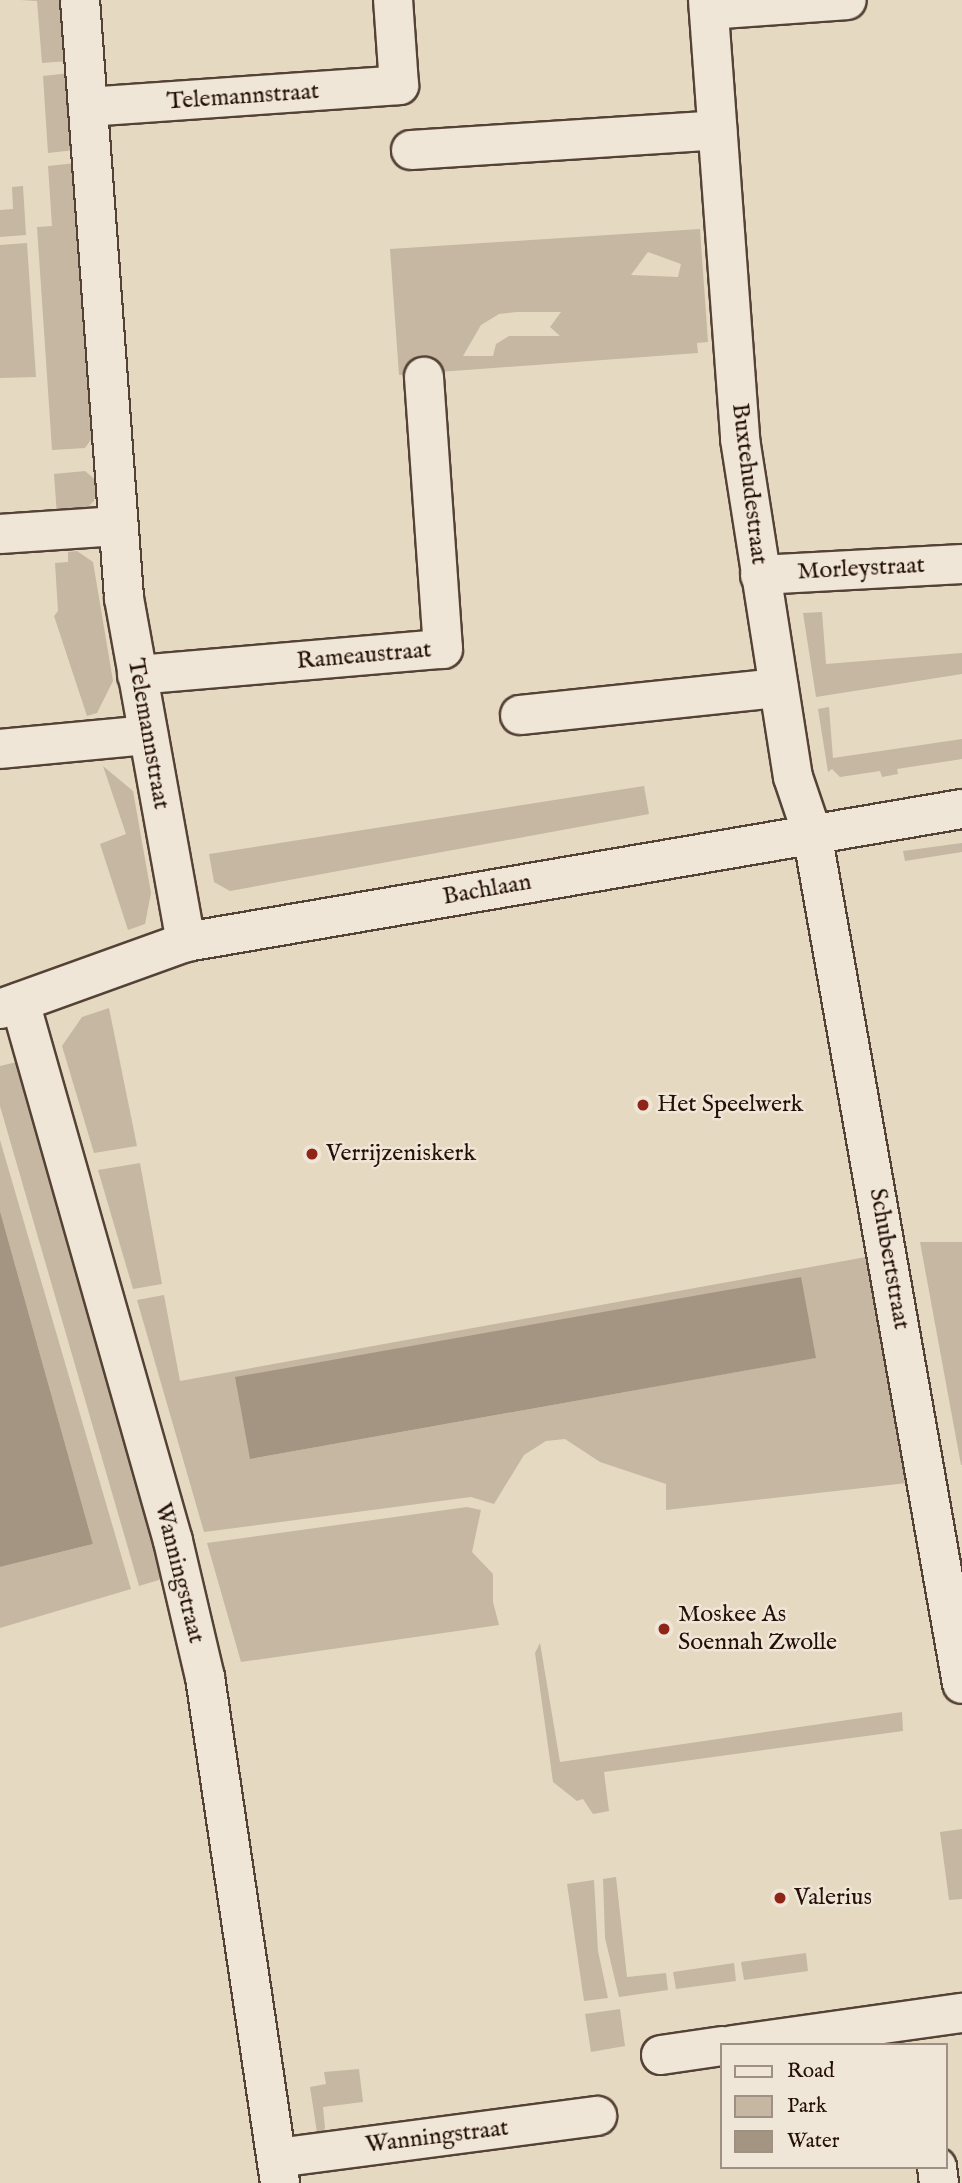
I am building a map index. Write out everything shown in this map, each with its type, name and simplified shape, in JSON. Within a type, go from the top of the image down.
[{"type":"street","name":"Telemannstraat","points":[[80,0],[117,526],[137,675],[186,942]]},
{"type":"street","name":"Telemannstraat","points":[[88,107],[399,85],[393,0]]},
{"type":"street","name":"Buxtehudestraat","points":[[812,833],[793,777],[740,439],[708,5],[847,0]]},
{"type":"street","points":[[411,150],[717,130]]},
{"type":"street","name":"Rameaustraat","points":[[137,675],[443,649],[424,377]]},
{"type":"street","points":[[0,534],[117,526]]},
{"type":"street","name":"Morleystraat","points":[[761,575],[962,564]]},
{"type":"street","points":[[520,715],[779,688]]},
{"type":"street","points":[[0,749],[148,735]]},
{"type":"street","name":"Bachlaan","points":[[10,1005],[186,942],[962,809]]},
{"type":"street","name":"Schubertstraat","points":[[812,833],[962,1684]]},
{"type":"street","name":"Wanningstraat","points":[[10,1005],[173,1541],[205,1677],[278,2170],[597,2116]]},
{"type":"street","points":[[761,2043],[918,2032],[962,2013]]},
{"type":"street","points":[[661,2055],[720,2046]]},
{"type":"green space","points":[[20,0],[64,0],[69,61],[42,63],[37,1]]},
{"type":"green space","points":[[70,73],[75,150],[48,153],[43,76]]},
{"type":"green space","points":[[76,163],[95,434],[85,448],[52,450],[37,227],[52,226],[48,166]]},
{"type":"green space","points":[[23,186],[26,235],[0,237],[0,210],[13,209],[12,187]]},
{"type":"green space","points":[[700,229],[708,342],[697,343],[698,353],[399,375],[390,249]],"holes":[[[648,252],[681,264],[678,277],[631,275]],[[561,312],[550,327],[560,336],[509,336],[496,344],[493,356],[463,356],[481,325],[499,314]]]},
{"type":"green space","points":[[27,243],[36,377],[0,378],[0,245]]},
{"type":"green space","points":[[85,471],[98,482],[94,501],[85,510],[57,515],[54,474]]},
{"type":"green space","points":[[77,551],[93,562],[113,681],[97,713],[87,716],[54,616],[58,611],[55,563],[68,562],[68,552]]},
{"type":"green space","points":[[822,612],[826,664],[962,653],[962,674],[816,697],[803,613]]},
{"type":"green space","points":[[829,707],[833,758],[962,739],[962,759],[897,769],[898,774],[882,777],[880,771],[840,777],[832,769],[828,772],[818,709]]},
{"type":"green space","points":[[103,766],[133,791],[151,893],[145,924],[128,930],[100,844],[126,834]]},
{"type":"green space","points":[[644,786],[649,814],[230,891],[214,882],[209,854]]},
{"type":"green space","points":[[962,843],[962,852],[905,861],[903,851]]},
{"type":"green space","points":[[109,1008],[137,1146],[94,1153],[62,1046],[82,1017]]},
{"type":"green space","points":[[25,1060],[175,1575],[139,1586],[0,1106],[0,1066]]},
{"type":"green space","points":[[0,1140],[131,1589],[0,1628],[0,1567],[93,1544],[0,1211]]},
{"type":"green space","points":[[140,1163],[162,1284],[133,1289],[98,1170]]},
{"type":"green space","points":[[920,1242],[962,1242],[962,1465],[961,1465]]},
{"type":"green space","points":[[866,1257],[907,1483],[666,1510],[666,1484],[600,1462],[565,1439],[546,1441],[524,1455],[494,1504],[471,1497],[204,1532],[137,1300],[164,1295],[180,1381]],"holes":[[[800,1277],[815,1358],[250,1459]]]},
{"type":"green space","points":[[467,1507],[481,1510],[472,1552],[493,1574],[493,1602],[499,1625],[241,1662],[207,1543]]},
{"type":"green space","points":[[536,1619],[560,1762],[902,1712],[903,1731],[604,1772],[609,1811],[593,1814],[583,1799],[577,1801],[553,1782],[535,1653],[540,1643]]},
{"type":"green space","points":[[962,1829],[962,1899],[949,1900],[940,1832]]},
{"type":"green space","points":[[616,1877],[627,1977],[666,1973],[668,1990],[619,1997],[605,1938],[603,1879]]},
{"type":"green space","points":[[594,1880],[598,1951],[608,1998],[584,2001],[567,1884]]},
{"type":"green space","points":[[806,1953],[808,1971],[744,1980],[741,1962]]},
{"type":"green space","points":[[734,1963],[736,1981],[676,1989],[673,1972]]},
{"type":"green space","points":[[620,2009],[625,2046],[591,2052],[585,2014]]},
{"type":"green space","points":[[359,2069],[363,2102],[323,2107],[325,2128],[318,2139],[310,2087],[326,2084],[324,2072]]},
{"type":"water","points":[[0,1211],[93,1544],[0,1567]]},
{"type":"water","points":[[801,1277],[816,1358],[250,1459],[235,1377]]},
{"type":"place","name":"Het Speelwerk","points":[[643,1105]]},
{"type":"place","name":"Verrijzeniskerk","points":[[312,1154]]},
{"type":"place","name":"Moskee As Soennah Zwolle","points":[[664,1629]]},
{"type":"place","name":"Valerius","points":[[780,1898]]}]
